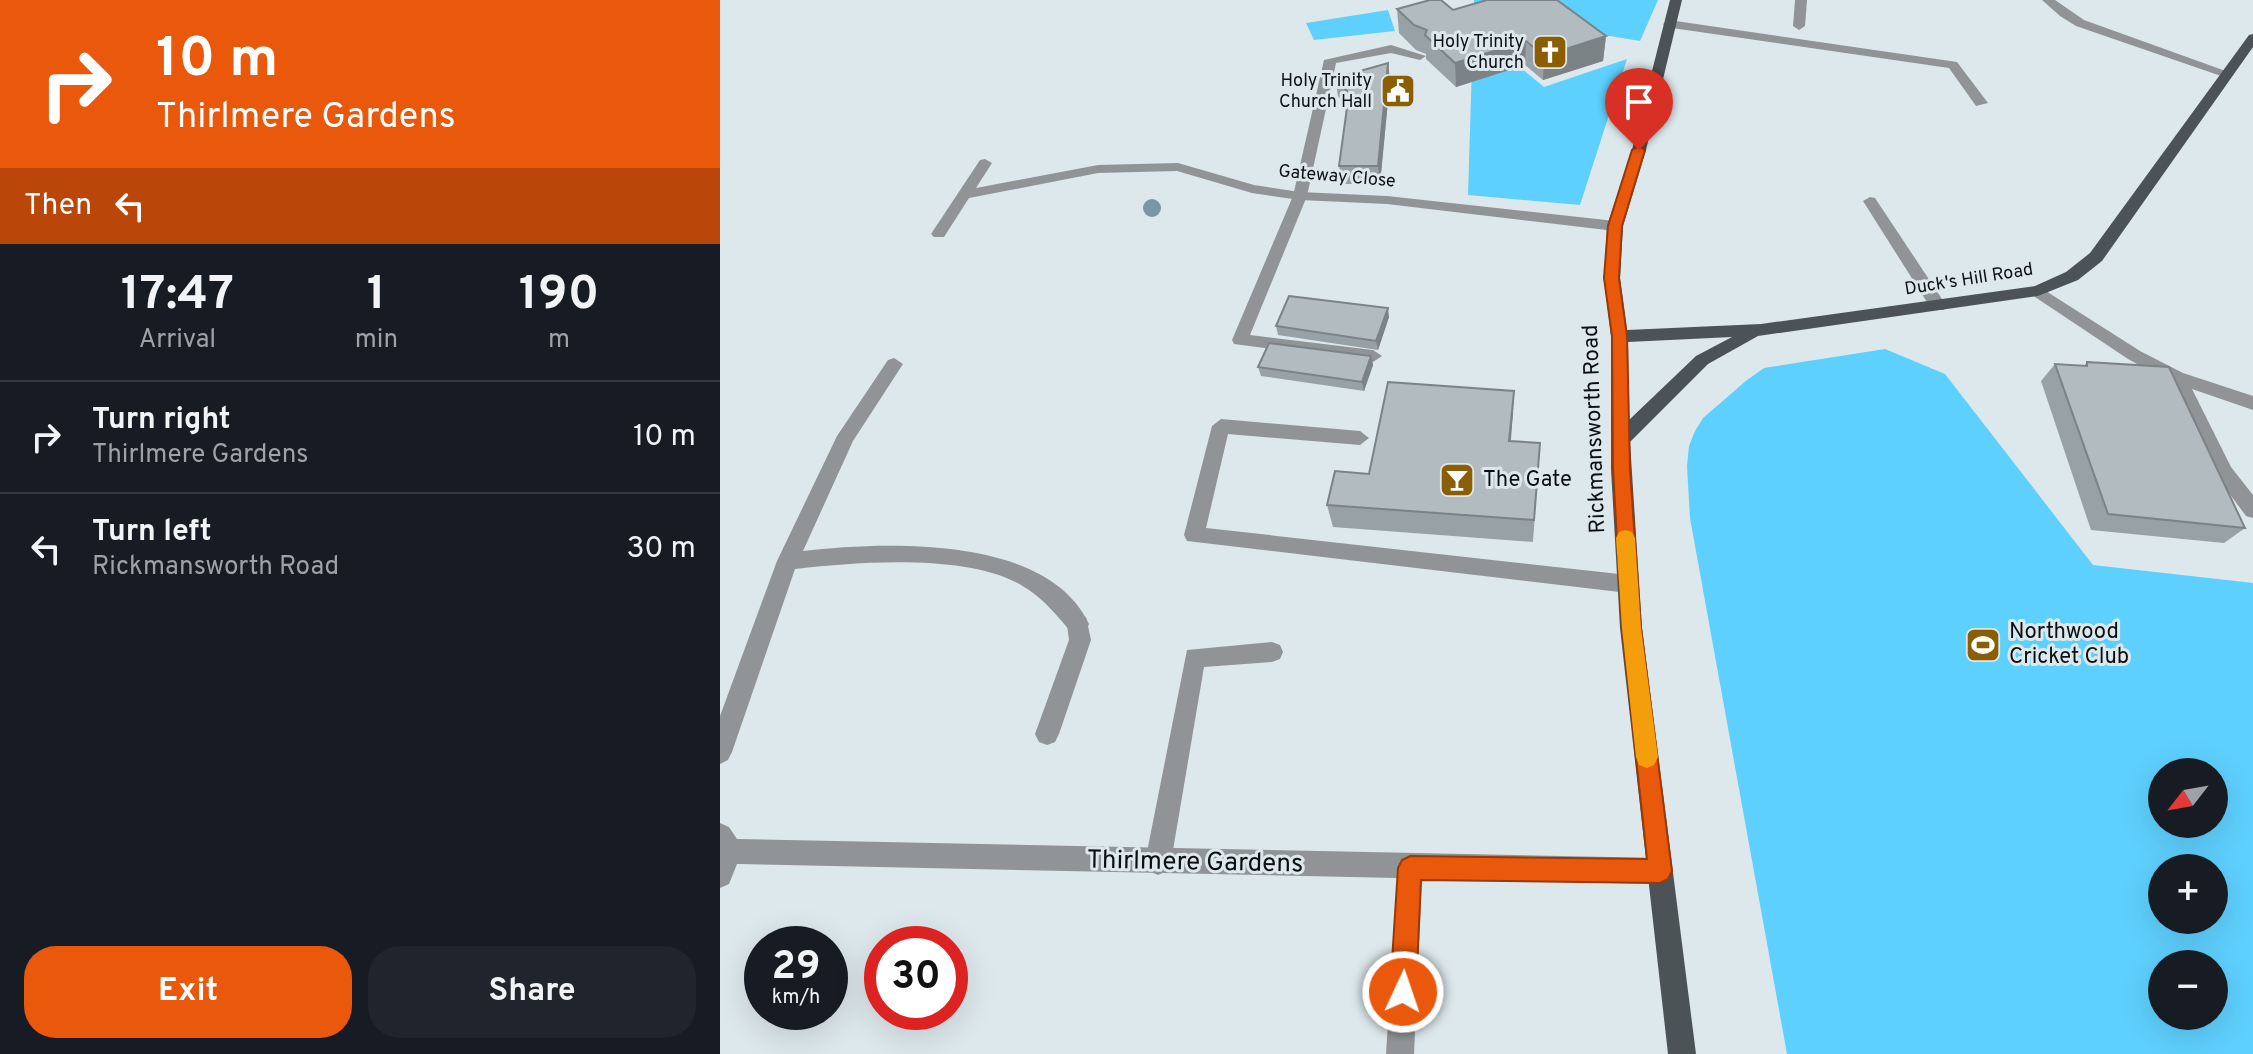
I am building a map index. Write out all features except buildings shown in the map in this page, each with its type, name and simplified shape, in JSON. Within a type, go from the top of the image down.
[{"type":"main road","name":"Rickmansworth Road","points":[[1676,0],[1639,150],[1615,226],[1612,278],[1619,336],[1628,584],[1682,1054]]},
{"type":"main road","name":"Duck's Hill Road","points":[[1619,336],[1761,330],[2038,291],[2072,276],[2096,257],[2253,38]]},
{"type":"main road","points":[[1621,439],[1702,360],[1761,330]]},
{"type":"street","points":[[1799,26],[1801,0]]},
{"type":"street","points":[[2048,0],[2080,23],[2228,74]]},
{"type":"street","points":[[1669,24],[1953,65],[1981,103]]},
{"type":"street","points":[[1373,356],[1240,340],[1300,196],[1330,60],[1391,49],[1420,56]]},
{"type":"street","points":[[939,234],[985,163]]},
{"type":"street","name":"Gateway Close","points":[[964,195],[1098,169],[1178,167],[1252,189],[1300,196],[1387,200],[1615,226]]},
{"type":"street","points":[[1870,201],[1938,306]]},
{"type":"street","points":[[2038,291],[2134,355],[2177,378],[2253,403]]},
{"type":"street","points":[[720,752],[753,645],[787,561],[845,438],[894,364]]},
{"type":"street","points":[[2177,378],[2224,472],[2253,510]]},
{"type":"street","points":[[1360,438],[1221,426],[1194,535],[1628,584]]},
{"type":"street","points":[[787,561],[889,555],[979,561],[1024,575],[1049,592],[1078,624],[1080,640],[1047,734]]},
{"type":"street","points":[[1158,862],[1195,657],[1272,652]]},
{"type":"street","name":"Thirlmere Gardens","points":[[720,875],[725,844],[1158,862],[1660,871]]},
{"type":"street","points":[[1400,1054],[1410,868]]},
{"type":"shaded area","points":[[1474,0],[1658,0],[1640,41],[1610,36],[1585,39],[1473,28]]},
{"type":"shaded area","points":[[1388,10],[1395,31],[1314,40],[1306,23]]},
{"type":"shaded area","points":[[1473,28],[1544,87],[1627,59],[1580,205],[1468,195]]},
{"type":"shaded area","name":"Northwood Cricket Club","points":[[1885,349],[1945,374],[2093,565],[2253,583],[2253,1054],[1787,1054],[1690,518],[1687,466],[1689,446],[1695,431],[1703,418],[1764,368]]},
{"type":"slow traffic","points":[[1625,538],[1631,628],[1647,757]]},
{"type":"place","name":"Holy Trinity Church","points":[[1550,52]]},
{"type":"place","name":"Holy Trinity Church Hall","points":[[1398,91]]},
{"type":"place","name":"The Gate","points":[[1457,480]]},
{"type":"place","name":"Northwood Cricket Club","points":[[1983,645]]},
{"type":"route","points":[[1403,992],[1410,868],[1660,871],[1631,628],[1621,469],[1619,336],[1612,278],[1615,226],[1639,150]]}]
